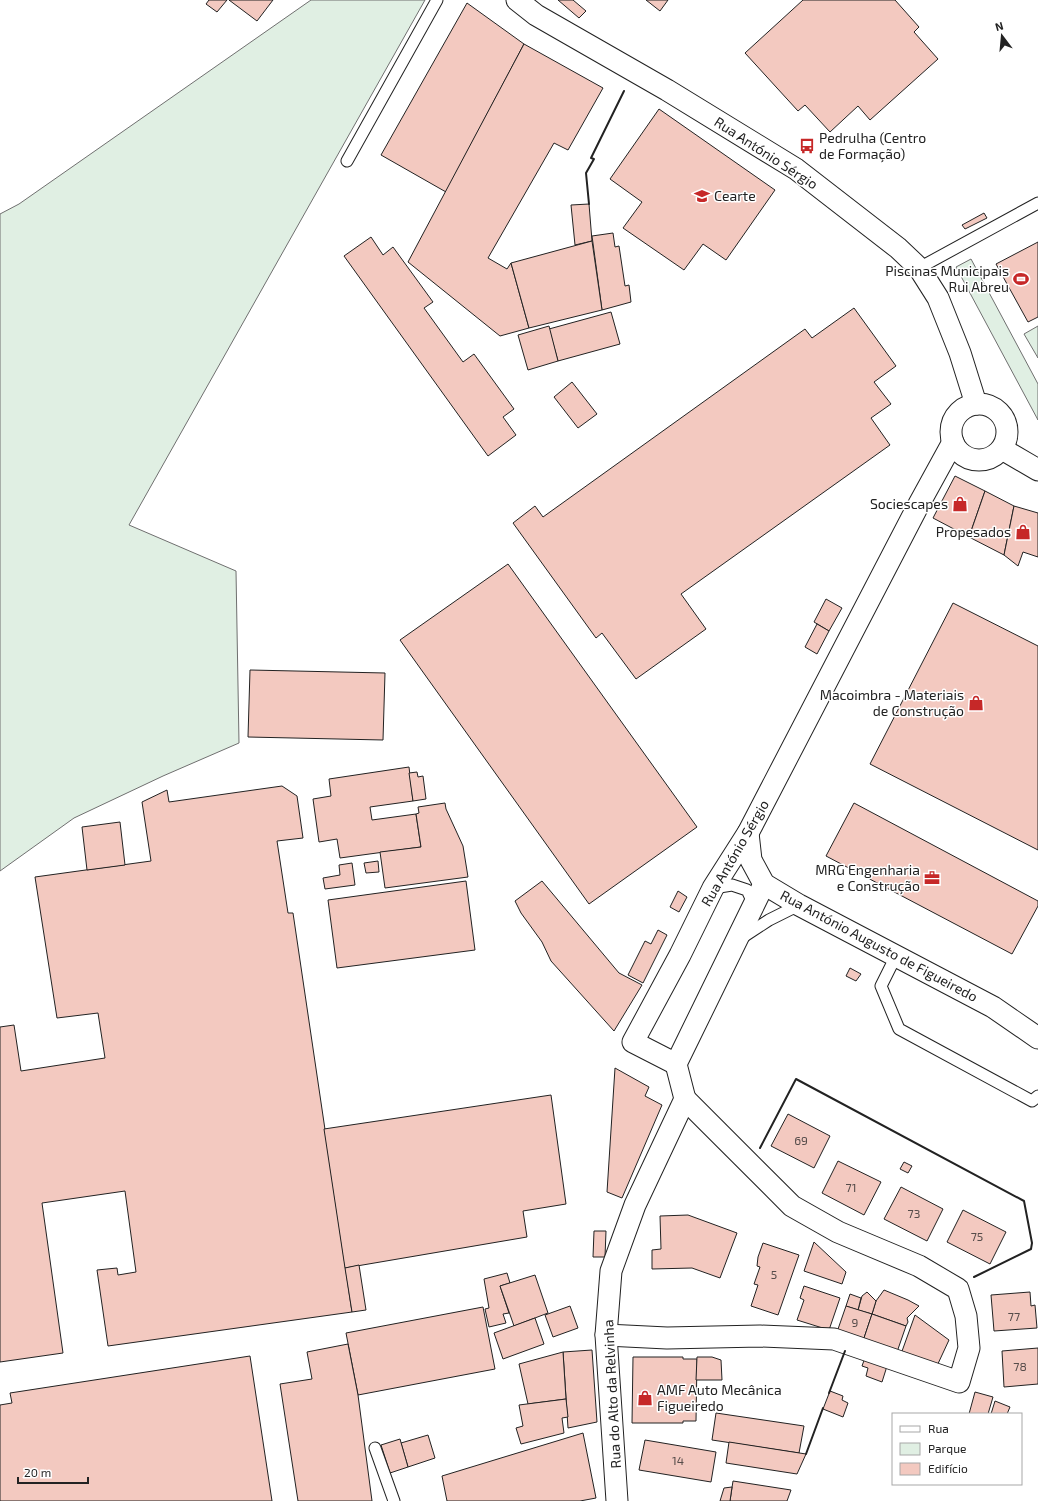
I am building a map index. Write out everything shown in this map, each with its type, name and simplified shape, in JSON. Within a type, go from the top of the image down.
[{"type":"street","name":"Rua António Sérgio","points":[[517,0],[536,16],[667,90],[796,169],[898,248],[919,268],[938,298],[960,353],[976,404]]},
{"type":"street","points":[[976,404],[989,406],[1000,413],[1007,424],[1008,437],[1002,449],[990,459],[975,461],[961,455],[952,442],[951,430],[955,418],[964,409],[976,404]]},
{"type":"street","name":"Rua António Sérgio","points":[[676,1064],[633,1042],[713,888],[748,833],[952,442]]},
{"type":"street","points":[[1002,449],[1038,470]]},
{"type":"street","name":"Rua António Augusto de Figueiredo","points":[[748,833],[751,860],[764,884],[799,905],[993,1007],[1038,1038]]},
{"type":"street","points":[[606,1336],[667,1338],[760,1336],[834,1339],[959,1382],[969,1348],[966,1316],[958,1289],[919,1266],[838,1232],[792,1206],[685,1099],[676,1064],[764,884]]},
{"type":"street","name":"Rua do Alto da Relvinha","points":[[617,1501],[606,1336],[611,1271],[635,1205],[685,1099]]},
{"type":"lane","points":[[347,160],[437,0]]},
{"type":"lane","points":[[919,268],[1038,203]]},
{"type":"lane","points":[[713,888],[732,885],[747,890],[754,905]]},
{"type":"lane","points":[[736,942],[770,920],[799,905]]},
{"type":"lane","points":[[896,956],[881,986],[899,1029],[1032,1101],[1038,1096]]},
{"type":"lane","points":[[375,1448],[394,1501]]},
{"type":"green space","points":[[311,0],[425,0],[129,525],[236,571],[239,743],[163,776],[74,818],[0,871],[0,214],[19,204]]},
{"type":"green space","points":[[971,259],[1038,384],[1038,420],[956,267]]},
{"type":"green space","points":[[1038,326],[1038,358],[1024,334]]},
{"type":"building","points":[[209,0],[227,0],[217,12],[206,4]]},
{"type":"building","points":[[229,0],[273,0],[257,21]]},
{"type":"building","points":[[558,0],[573,0],[586,11],[579,18]]},
{"type":"building","points":[[646,0],[668,0],[660,11]]},
{"type":"building","points":[[803,0],[895,0],[919,27],[914,32],[938,59],[870,120],[858,106],[830,132],[805,105],[798,111],[745,53]]},
{"type":"building","points":[[467,3],[524,44],[446,192],[381,155]]},
{"type":"building","points":[[524,44],[603,88],[568,150],[554,143],[488,258],[507,269],[511,263],[529,328],[500,336],[408,262]]},
{"type":"building","name":"Cearte","points":[[659,109],[775,190],[726,260],[703,244],[684,270],[623,228],[642,202],[610,179]]},
{"type":"building","points":[[589,204],[592,241],[575,245],[571,205]]},
{"type":"building","points":[[984,213],[987,218],[965,229],[962,225]]},
{"type":"building","points":[[613,233],[615,247],[619,246],[625,286],[629,285],[631,302],[602,310],[592,236]]},
{"type":"building","points":[[371,237],[383,255],[393,247],[433,302],[424,308],[463,362],[474,354],[514,409],[503,417],[516,435],[488,456],[344,256]]},
{"type":"building","points":[[592,241],[602,310],[529,328],[511,263]]},
{"type":"building","name":"Piscinas Municipais Rui Abreu","points":[[1038,242],[1038,317],[1028,322],[996,264]]},
{"type":"building","points":[[854,308],[896,366],[874,382],[891,404],[871,418],[890,445],[681,594],[706,629],[636,679],[602,633],[596,638],[513,523],[535,506],[543,517],[805,329],[812,338]]},
{"type":"building","points":[[611,312],[620,344],[558,361],[549,329]]},
{"type":"building","points":[[549,326],[558,361],[528,370],[518,335]]},
{"type":"building","points":[[572,382],[597,414],[578,428],[554,397]]},
{"type":"building","name":"Sociescapes","points":[[955,476],[985,491],[969,537],[933,518]]},
{"type":"building","points":[[985,491],[1014,506],[1004,555],[969,537]]},
{"type":"building","name":"Propesados","points":[[1014,506],[1038,513],[1038,557],[1023,552],[1018,566],[1004,555]]},
{"type":"building","points":[[508,564],[697,827],[589,904],[400,640]]},
{"type":"building","points":[[826,599],[842,608],[829,631],[814,622]]},
{"type":"building","points":[[953,603],[1038,646],[1038,850],[870,764]]},
{"type":"building","points":[[817,624],[829,631],[817,654],[805,647]]},
{"type":"building","points":[[250,670],[385,673],[383,740],[248,737]]},
{"type":"building","points":[[409,767],[413,801],[370,807],[372,820],[416,814],[421,847],[340,858],[337,839],[319,842],[313,799],[331,796],[329,779]]},
{"type":"building","points":[[417,772],[418,777],[423,776],[426,799],[413,801],[409,773]]},
{"type":"building","points":[[282,786],[297,796],[303,838],[277,841],[288,913],[293,913],[352,1312],[108,1346],[97,1270],[117,1268],[118,1275],[136,1272],[125,1191],[42,1203],[63,1353],[0,1362],[0,1027],[14,1025],[21,1071],[105,1058],[98,1013],[57,1018],[35,877],[151,861],[142,802],[167,790],[169,802]]},
{"type":"building","points":[[445,803],[446,809],[463,846],[468,877],[385,888],[380,852],[421,847],[416,814],[419,813],[418,807]]},
{"type":"building","name":"MRG Engenharia e Construção","points":[[854,803],[1038,901],[1038,906],[1012,954],[826,856]]},
{"type":"building","points":[[120,822],[125,865],[87,870],[82,827]]},
{"type":"building","points":[[378,861],[379,872],[366,873],[364,863]]},
{"type":"building","points":[[352,863],[355,885],[325,889],[323,878],[340,875],[339,865]]},
{"type":"building","points":[[466,881],[475,950],[337,968],[328,900]]},
{"type":"building","points":[[542,881],[619,973],[642,985],[614,1031],[551,961],[542,942],[521,913],[515,901]]},
{"type":"building","points":[[678,891],[687,897],[679,912],[670,907]]},
{"type":"building","points":[[658,930],[667,935],[643,983],[628,975],[645,941],[651,944]]},
{"type":"building","points":[[850,968],[861,974],[856,981],[846,976]]},
{"type":"building","points":[[615,1068],[649,1087],[645,1096],[662,1105],[622,1198],[607,1192]]},
{"type":"building","points":[[551,1095],[566,1204],[523,1211],[527,1237],[345,1268],[324,1129]]},
{"type":"building","points":[[788,1114],[830,1136],[814,1168],[771,1146]]},
{"type":"building","points":[[838,1161],[881,1182],[864,1215],[822,1193]]},
{"type":"building","points":[[904,1162],[912,1166],[908,1173],[900,1169]]},
{"type":"building","points":[[901,1187],[943,1209],[927,1241],[884,1219]]},
{"type":"building","points":[[963,1210],[1006,1232],[990,1264],[947,1242]]},
{"type":"building","points":[[688,1215],[737,1233],[720,1278],[692,1268],[652,1269],[652,1250],[661,1249],[660,1216]]},
{"type":"building","points":[[594,1231],[606,1231],[605,1257],[593,1257]]},
{"type":"building","points":[[814,1242],[846,1272],[842,1284],[804,1271]]},
{"type":"building","points":[[763,1243],[799,1255],[778,1315],[751,1306],[758,1285],[754,1284],[760,1267],[757,1266],[758,1257]]},
{"type":"building","points":[[359,1265],[366,1310],[352,1312],[345,1268]]},
{"type":"building","points":[[507,1273],[510,1283],[500,1286],[509,1313],[503,1314],[506,1323],[489,1327],[485,1309],[489,1308],[484,1279]]},
{"type":"building","points":[[535,1275],[548,1313],[514,1326],[500,1286]]},
{"type":"building","points":[[804,1286],[840,1298],[829,1330],[797,1320],[804,1300],[800,1298]]},
{"type":"building","points":[[884,1290],[919,1306],[907,1318],[908,1322],[906,1326],[872,1314],[876,1301]]},
{"type":"building","points":[[867,1292],[876,1301],[872,1314],[858,1310],[862,1296]]},
{"type":"building","points":[[1030,1292],[1031,1306],[1035,1305],[1037,1328],[994,1331],[991,1295]]},
{"type":"building","points":[[850,1294],[861,1298],[858,1310],[846,1306]]},
{"type":"building","points":[[570,1306],[578,1328],[553,1337],[545,1315]]},
{"type":"building","points":[[846,1306],[872,1314],[863,1341],[837,1332]]},
{"type":"building","points":[[483,1307],[495,1369],[358,1395],[346,1333]]},
{"type":"building","points":[[872,1314],[906,1326],[897,1352],[863,1341]]},
{"type":"building","points":[[915,1315],[949,1340],[936,1368],[901,1354]]},
{"type":"building","points":[[535,1318],[544,1344],[503,1359],[494,1333]]},
{"type":"building","points":[[348,1344],[358,1395],[372,1501],[298,1501],[280,1384],[312,1379],[307,1352]]},
{"type":"building","points":[[1038,1348],[1038,1384],[1004,1387],[1002,1351]]},
{"type":"building","points":[[592,1350],[597,1422],[568,1428],[563,1352]]},
{"type":"building","points":[[563,1352],[566,1399],[528,1404],[519,1364]]},
{"type":"building","points":[[866,1355],[888,1363],[882,1382],[866,1376],[868,1368],[862,1366]]},
{"type":"building","points":[[250,1356],[272,1501],[0,1501],[0,1405],[12,1403],[10,1393]]},
{"type":"building","points":[[633,1357],[683,1357],[683,1359],[697,1359],[696,1421],[683,1421],[683,1423],[632,1423]]},
{"type":"building","points":[[697,1357],[712,1357],[721,1360],[722,1380],[696,1380]]},
{"type":"building","points":[[830,1391],[843,1396],[842,1400],[848,1403],[843,1417],[823,1409]]},
{"type":"building","points":[[975,1392],[993,1397],[988,1413],[969,1413]]},
{"type":"building","points":[[566,1399],[568,1417],[562,1418],[564,1433],[521,1444],[516,1428],[523,1426],[519,1405]]},
{"type":"building","points":[[995,1401],[1010,1407],[1007,1413],[991,1413]]},
{"type":"building","points":[[716,1413],[804,1426],[799,1453],[712,1440]]},
{"type":"building","points":[[583,1433],[596,1498],[580,1501],[447,1501],[442,1476]]},
{"type":"building","points":[[428,1435],[435,1458],[408,1467],[401,1443]]},
{"type":"building","points":[[400,1439],[408,1467],[390,1473],[381,1445]]},
{"type":"building","points":[[645,1440],[716,1452],[711,1482],[639,1470]]},
{"type":"building","points":[[729,1442],[806,1454],[797,1474],[726,1463]]},
{"type":"building","points":[[733,1481],[791,1490],[787,1501],[730,1501]]},
{"type":"building","points":[[732,1487],[730,1501],[720,1501],[724,1488]]},
{"type":"wall","points":[[589,204],[586,173],[594,159],[591,158],[624,91]]},
{"type":"wall","points":[[760,1148],[796,1079],[1024,1201],[1032,1243],[1031,1249],[974,1277]]},
{"type":"wall","points":[[829,1393],[845,1351]]},
{"type":"wall","points":[[806,1454],[823,1408]]},
{"type":"place","name":"Pedrulha (Centro de Formação)","points":[[807,146]]},
{"type":"place","name":"Cearte","points":[[702,196]]},
{"type":"place","name":"Piscinas Municipais Rui Abreu","points":[[1021,279]]},
{"type":"place","name":"Sociescapes","points":[[960,504]]},
{"type":"place","name":"Propesados","points":[[1023,532]]},
{"type":"place","name":"Macoimbra - Materiais de Construção","points":[[976,703]]},
{"type":"place","name":"MRG Engenharia e Construção","points":[[932,878]]},
{"type":"place","name":"AMF Auto Mecânica Figueiredo","points":[[645,1398]]}]
